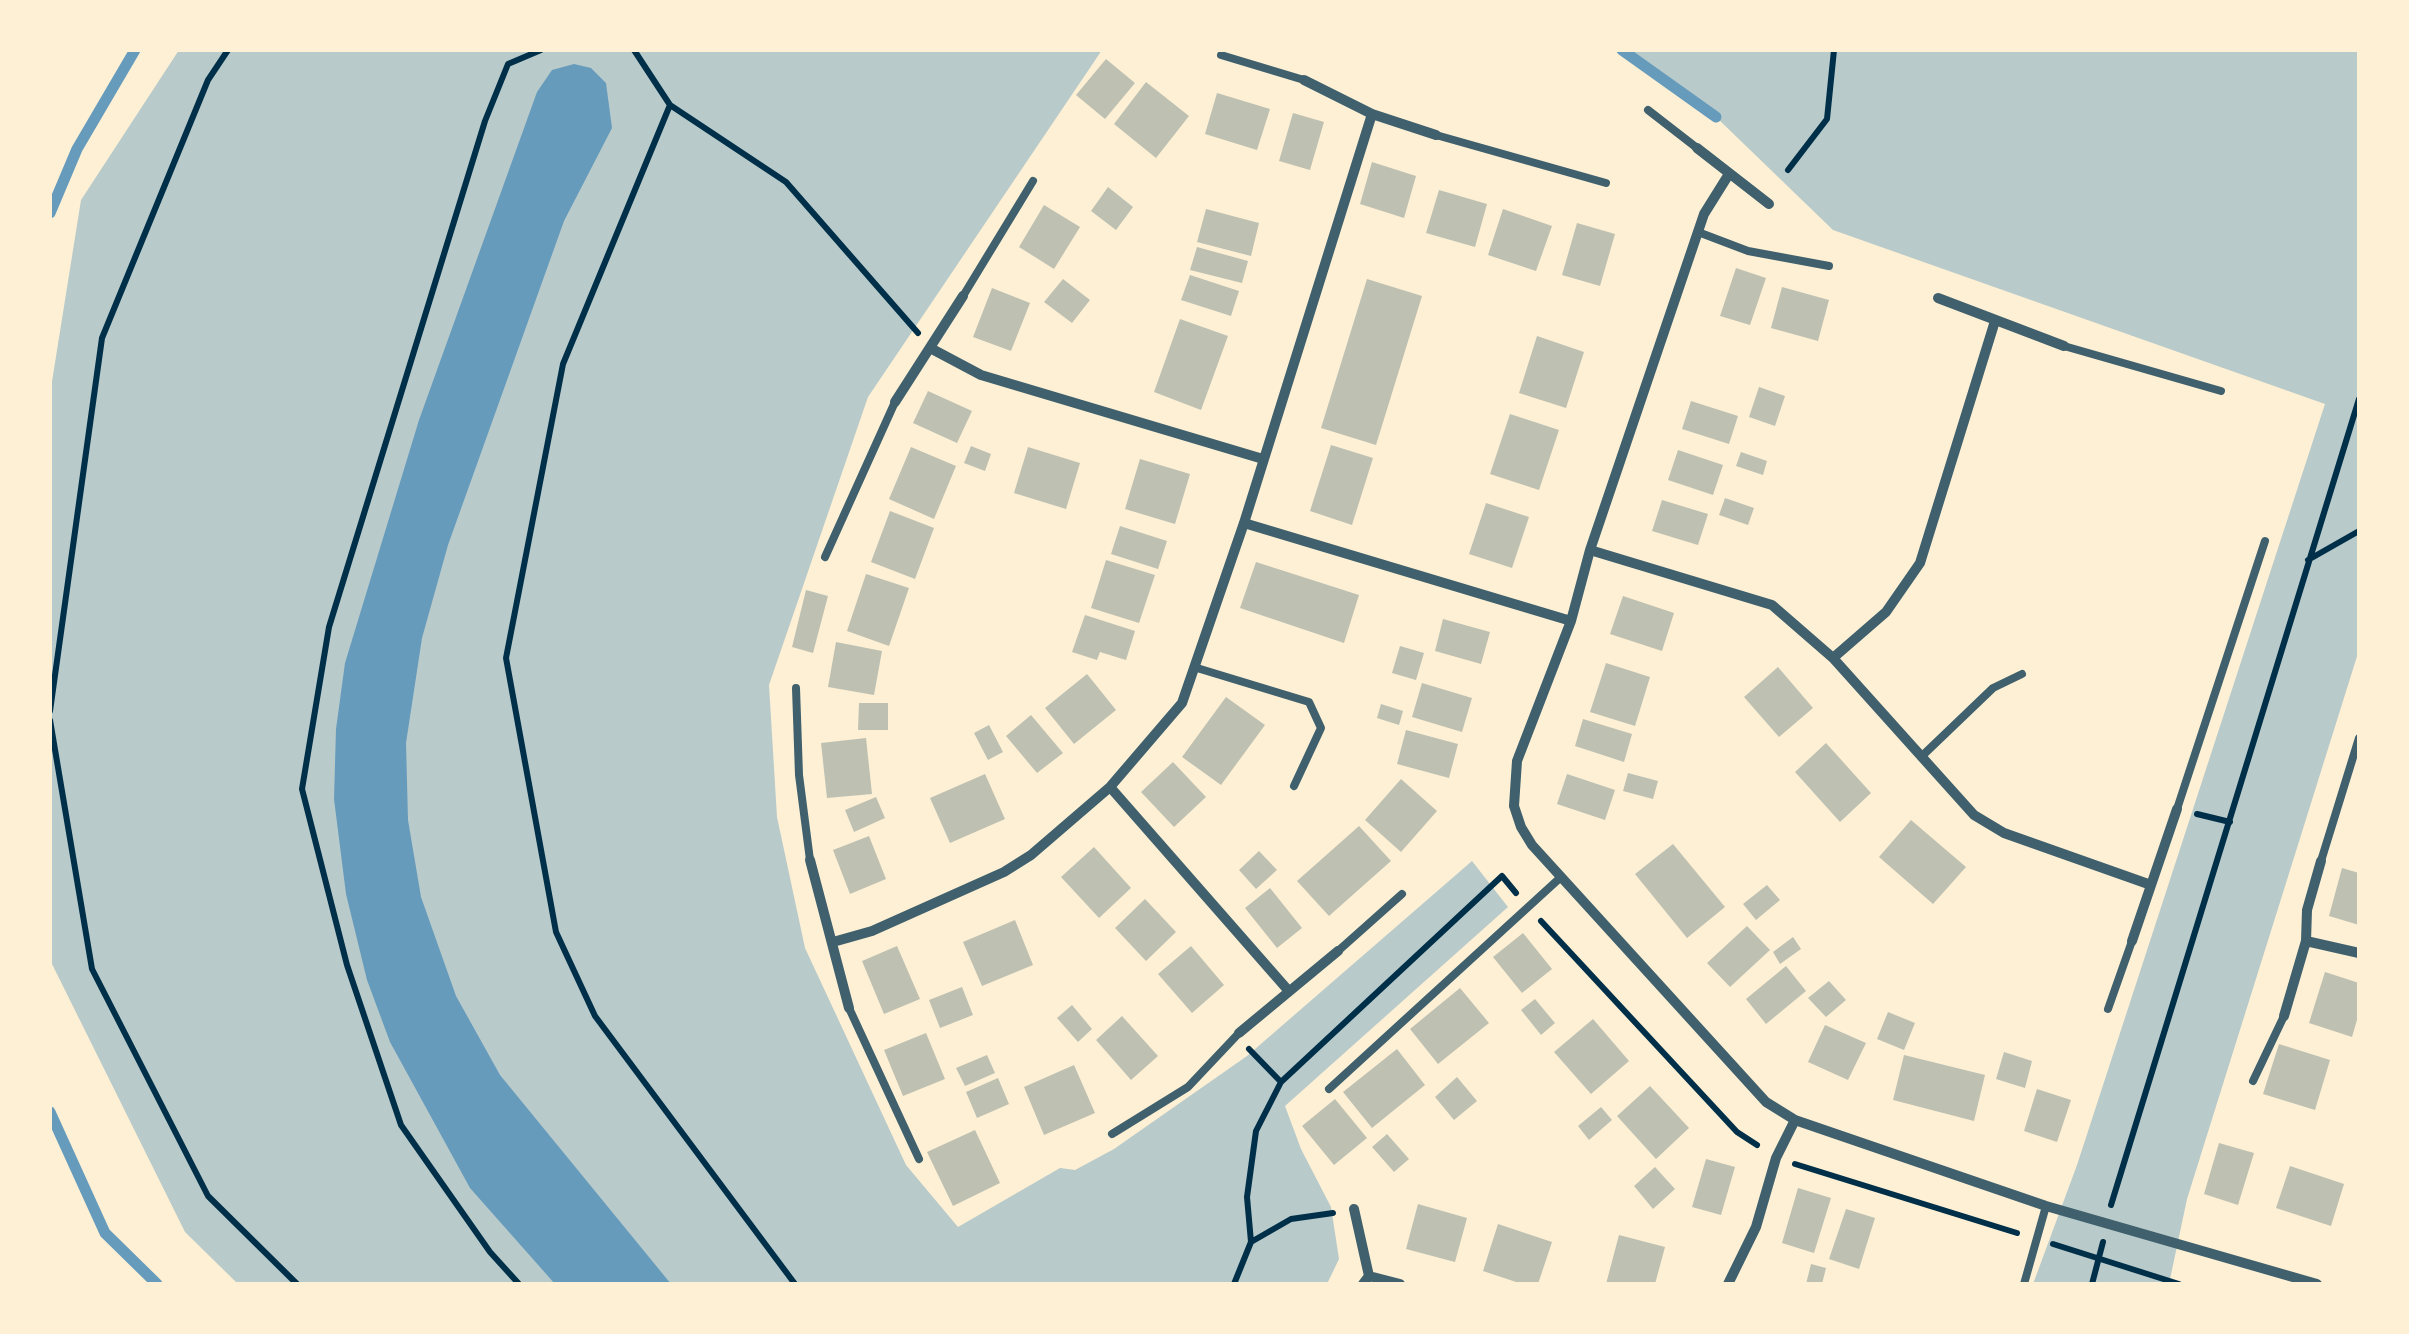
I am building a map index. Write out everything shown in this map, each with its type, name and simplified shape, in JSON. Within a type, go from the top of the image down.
[{"type":"street","points":[[1304,80],[1372,114],[1436,135]]},
{"type":"street","points":[[833,942],[872,931],[1004,872],[1110,786],[1182,704],[1244,523],[1372,114]]},
{"type":"street","points":[[1697,148],[1768,204]]},
{"type":"street","points":[[1730,174],[1698,232],[1590,550],[1571,621],[1517,760],[1512,784],[1522,827],[1561,876],[1766,1102],[1794,1120],[2046,1206],[2316,1284]]},
{"type":"street","points":[[895,402],[963,296]]},
{"type":"street","points":[[1938,298],[2064,346]]},
{"type":"street","points":[[1833,658],[1886,612],[1920,563],[1995,321]]},
{"type":"street","points":[[932,349],[982,375],[1263,460]]},
{"type":"street","points":[[1244,523],[1571,621]]},
{"type":"street","points":[[1590,550],[1772,605],[1833,658],[1974,816],[2004,833],[2151,884]]},
{"type":"street","points":[[1110,786],[1286,989]]},
{"type":"street","points":[[2132,941],[2176,809]]},
{"type":"street","points":[[810,860],[849,1008]]},
{"type":"street","points":[[2284,1016],[2306,941],[2308,910],[2321,861]]},
{"type":"street","points":[[2306,941],[2359,952]]},
{"type":"street","points":[[1239,1033],[1286,989],[1338,950]]},
{"type":"street","points":[[1728,1284],[1756,1227],[1776,1158],[1794,1120]]},
{"type":"street","points":[[1354,1209],[1366,1280],[1400,1284]]},
{"type":"lane","points":[[1221,55],[1304,80]]},
{"type":"lane","points":[[1648,110],[1697,148]]},
{"type":"lane","points":[[1436,135],[1606,182]]},
{"type":"lane","points":[[963,296],[1033,181]]},
{"type":"lane","points":[[1698,232],[1748,251],[1829,266]]},
{"type":"lane","points":[[2064,346],[2222,390]]},
{"type":"lane","points":[[825,557],[895,402]]},
{"type":"lane","points":[[2176,809],[2265,542]]},
{"type":"lane","points":[[1197,668],[1309,702],[1321,728],[1294,786]]},
{"type":"lane","points":[[1922,757],[1993,688],[2022,674]]},
{"type":"lane","points":[[796,688],[798,774],[810,860]]},
{"type":"lane","points":[[2321,861],[2359,738]]},
{"type":"lane","points":[[1329,1089],[1561,876]]},
{"type":"lane","points":[[1338,950],[1402,894]]},
{"type":"lane","points":[[2108,1009],[2132,941]]},
{"type":"lane","points":[[849,1008],[920,1159]]},
{"type":"lane","points":[[2253,1081],[2284,1016]]},
{"type":"lane","points":[[1112,1134],[1188,1087],[1239,1033]]},
{"type":"lane","points":[[2024,1284],[2046,1206]]},
{"type":"path","points":[[50,711],[102,338],[208,80],[228,50]]},
{"type":"path","points":[[519,1284],[490,1252],[401,1125],[347,965],[302,789],[329,627],[485,120],[508,64],[541,50]]},
{"type":"path","points":[[634,50],[670,105],[786,182],[932,349]]},
{"type":"path","points":[[1788,170],[1827,119],[1834,50]]},
{"type":"path","points":[[670,105],[563,364],[506,658],[556,932],[595,1016],[795,1284]]},
{"type":"path","points":[[2092,1284],[2106,1222],[2359,399]]},
{"type":"path","points":[[2308,560],[2359,531]]},
{"type":"path","points":[[50,720],[92,969],[208,1196],[297,1284]]},
{"type":"path","points":[[2176,809],[2230,822]]},
{"type":"path","points":[[1234,1284],[1251,1242],[1248,1197],[1256,1131],[1281,1082],[1502,876],[1737,1132],[1776,1158],[2179,1284]]},
{"type":"path","points":[[1239,1033],[1281,1082]]},
{"type":"path","points":[[1251,1242],[1291,1219],[1354,1209]]},
{"type":"shaded area","points":[[179,50],[1102,50],[868,397],[769,685],[777,817],[805,948],[906,1165],[958,1227],[1060,1168],[1075,1170],[1114,1149],[1247,1056],[1472,861],[1508,907],[1285,1106],[1301,1149],[1331,1207],[1339,1259],[1327,1284],[238,1284],[185,1232],[50,960],[50,394],[81,200]]},
{"type":"shaded area","points":[[1621,50],[2359,50],[2359,650],[2187,1199],[2169,1284],[2033,1284],[2077,1165],[2325,404],[1833,230],[1716,117]]},
{"type":"water","points":[[574,64],[591,68],[606,83],[612,128],[564,221],[448,545],[422,638],[406,743],[408,820],[421,897],[456,996],[500,1075],[671,1284],[555,1284],[470,1188],[390,1042],[367,980],[346,894],[334,799],[336,729],[345,663],[419,420],[537,92],[552,70]]},
{"type":"building","points":[[1106,59],[1135,83],[1105,119],[1076,95]]},
{"type":"building","points":[[1146,82],[1189,116],[1156,158],[1114,124]]},
{"type":"building","points":[[1217,93],[1270,109],[1257,150],[1205,134]]},
{"type":"building","points":[[1293,113],[1324,122],[1310,170],[1279,161]]},
{"type":"building","points":[[1372,162],[1416,176],[1404,218],[1360,204]]},
{"type":"building","points":[[1108,187],[1133,207],[1116,230],[1091,211]]},
{"type":"building","points":[[1439,190],[1487,204],[1475,247],[1426,233]]},
{"type":"building","points":[[1044,205],[1080,227],[1054,269],[1019,247]]},
{"type":"building","points":[[1206,209],[1259,223],[1251,256],[1197,242]]},
{"type":"building","points":[[1503,209],[1552,226],[1536,271],[1488,255]]},
{"type":"building","points":[[1577,223],[1615,234],[1600,286],[1562,275]]},
{"type":"building","points":[[1197,247],[1248,261],[1242,283],[1190,270]]},
{"type":"building","points":[[1736,268],[1766,278],[1750,325],[1720,316]]},
{"type":"building","points":[[1190,275],[1239,291],[1231,316],[1181,300]]},
{"type":"building","points":[[1063,279],[1090,300],[1072,323],[1044,302]]},
{"type":"building","points":[[1367,279],[1422,296],[1376,445],[1321,428]]},
{"type":"building","points":[[1782,287],[1829,300],[1818,341],[1771,328]]},
{"type":"building","points":[[992,288],[1030,303],[1011,351],[973,337]]},
{"type":"building","points":[[1180,319],[1228,336],[1201,410],[1154,392]]},
{"type":"building","points":[[1537,336],[1584,352],[1566,408],[1519,393]]},
{"type":"building","points":[[1759,387],[1785,396],[1775,426],[1749,417]]},
{"type":"building","points":[[928,391],[972,411],[957,443],[913,423]]},
{"type":"building","points":[[1691,401],[1738,416],[1729,444],[1682,429]]},
{"type":"building","points":[[1510,414],[1559,430],[1539,490],[1490,474]]},
{"type":"building","points":[[1331,445],[1373,458],[1352,525],[1310,511]]},
{"type":"building","points":[[971,446],[991,454],[985,471],[964,463]]},
{"type":"building","points":[[911,447],[956,466],[934,519],[889,499]]},
{"type":"building","points":[[1028,447],[1080,463],[1066,509],[1014,493]]},
{"type":"building","points":[[1678,450],[1723,465],[1713,495],[1668,480]]},
{"type":"building","points":[[1741,452],[1767,461],[1763,475],[1736,466]]},
{"type":"building","points":[[1140,459],[1190,474],[1175,524],[1125,509]]},
{"type":"building","points":[[1725,498],[1754,508],[1748,525],[1719,515]]},
{"type":"building","points":[[1662,500],[1708,514],[1698,545],[1652,531]]},
{"type":"building","points":[[1486,503],[1529,517],[1512,568],[1469,554]]},
{"type":"building","points":[[890,511],[934,528],[915,579],[871,562]]},
{"type":"building","points":[[1120,526],[1167,541],[1158,569],[1111,554]]},
{"type":"building","points":[[1106,560],[1155,575],[1139,623],[1091,608]]},
{"type":"building","points":[[1256,562],[1359,595],[1344,643],[1240,608]]},
{"type":"building","points":[[866,574],[909,588],[889,646],[847,631]]},
{"type":"building","points":[[806,590],[828,596],[813,653],[792,647]]},
{"type":"building","points":[[1623,596],[1674,613],[1662,651],[1610,634]]},
{"type":"building","points":[[1085,615],[1135,631],[1126,660],[1100,652],[1097,660],[1072,652]]},
{"type":"building","points":[[1443,619],[1490,632],[1481,664],[1435,651]]},
{"type":"building","points":[[836,642],[882,651],[874,695],[828,687]]},
{"type":"building","points":[[1400,646],[1424,653],[1416,680],[1392,673]]},
{"type":"building","points":[[1606,663],[1650,677],[1635,726],[1590,712]]},
{"type":"building","points":[[1778,667],[1813,708],[1779,737],[1744,697]]},
{"type":"building","points":[[1087,674],[1116,710],[1074,744],[1045,708]]},
{"type":"building","points":[[1422,683],[1472,698],[1462,732],[1412,717]]},
{"type":"building","points":[[1226,697],[1265,725],[1221,785],[1182,757]]},
{"type":"building","points":[[859,703],[888,703],[888,730],[858,730]]},
{"type":"building","points":[[1381,704],[1403,711],[1399,725],[1377,718]]},
{"type":"building","points":[[1031,715],[1063,753],[1037,773],[1006,736]]},
{"type":"building","points":[[1583,719],[1632,734],[1624,762],[1575,746]]},
{"type":"building","points":[[989,725],[1003,752],[988,760],[974,733]]},
{"type":"building","points":[[1406,730],[1458,744],[1449,778],[1397,764]]},
{"type":"building","points":[[866,738],[872,794],[827,798],[821,743]]},
{"type":"building","points":[[1826,743],[1871,793],[1840,822],[1795,772]]},
{"type":"building","points":[[1173,762],[1206,797],[1174,827],[1141,792]]},
{"type":"building","points":[[1628,773],[1658,781],[1653,799],[1623,791]]},
{"type":"building","points":[[985,774],[1005,819],[950,843],[930,798]]},
{"type":"building","points":[[1567,774],[1615,790],[1605,820],[1557,804]]},
{"type":"building","points":[[1401,779],[1437,811],[1401,852],[1365,820]]},
{"type":"building","points":[[876,797],[885,818],[854,832],[845,810]]},
{"type":"building","points":[[1911,820],[1966,867],[1933,904],[1879,857]]},
{"type":"building","points":[[1359,826],[1391,861],[1329,916],[1297,881]]},
{"type":"building","points":[[869,836],[886,879],[850,894],[833,850]]},
{"type":"building","points":[[1673,844],[1725,907],[1687,938],[1635,874]]},
{"type":"building","points":[[1094,847],[1131,888],[1099,918],[1061,877]]},
{"type":"building","points":[[1259,851],[1277,870],[1256,889],[1239,870]]},
{"type":"building","points":[[2342,868],[2359,873],[2359,925],[2329,916]]},
{"type":"building","points":[[1767,885],[1780,900],[1756,920],[1743,904]]},
{"type":"building","points":[[1270,888],[1302,928],[1277,948],[1245,908]]},
{"type":"building","points":[[1145,899],[1176,932],[1146,961],[1115,928]]},
{"type":"building","points":[[1015,920],[1033,965],[982,986],[963,942]]},
{"type":"building","points":[[1747,926],[1770,950],[1730,987],[1707,963]]},
{"type":"building","points":[[1523,933],[1552,969],[1522,993],[1493,957]]},
{"type":"building","points":[[1793,937],[1801,949],[1780,964],[1773,952]]},
{"type":"building","points":[[897,946],[920,999],[884,1014],[862,961]]},
{"type":"building","points":[[1191,946],[1224,985],[1192,1013],[1158,974]]},
{"type":"building","points":[[1786,966],[1806,991],[1766,1024],[1746,999]]},
{"type":"building","points":[[2325,972],[2359,983],[2359,1013],[2352,1037],[2309,1023]]},
{"type":"building","points":[[1829,981],[1846,1000],[1826,1017],[1808,998]]},
{"type":"building","points":[[962,987],[973,1015],[940,1028],[929,1000]]},
{"type":"building","points":[[1460,988],[1489,1023],[1438,1064],[1410,1029]]},
{"type":"building","points":[[1535,999],[1555,1023],[1541,1035],[1521,1010]]},
{"type":"building","points":[[1072,1005],[1092,1029],[1078,1042],[1057,1018]]},
{"type":"building","points":[[1888,1012],[1915,1023],[1904,1050],[1877,1039]]},
{"type":"building","points":[[1122,1016],[1158,1056],[1131,1080],[1096,1040]]},
{"type":"building","points":[[1593,1019],[1629,1061],[1591,1094],[1554,1052]]},
{"type":"building","points":[[1825,1025],[1866,1043],[1848,1080],[1808,1062]]},
{"type":"building","points":[[926,1033],[945,1079],[903,1096],[884,1050]]},
{"type":"building","points":[[2279,1044],[2330,1060],[2315,1110],[2263,1094]]},
{"type":"building","points":[[1397,1049],[1425,1085],[1372,1128],[1343,1092]]},
{"type":"building","points":[[2004,1052],[2032,1061],[2025,1088],[1996,1079]]},
{"type":"building","points":[[987,1055],[995,1073],[965,1086],[956,1068]]},
{"type":"building","points":[[1904,1055],[1985,1075],[1974,1121],[1893,1100]]},
{"type":"building","points":[[1074,1065],[1095,1113],[1044,1135],[1024,1087]]},
{"type":"building","points":[[1457,1077],[1477,1101],[1454,1120],[1435,1097]]},
{"type":"building","points":[[998,1078],[1009,1104],[977,1118],[966,1092]]},
{"type":"building","points":[[1650,1086],[1689,1128],[1656,1159],[1617,1116]]},
{"type":"building","points":[[2037,1089],[2071,1100],[2057,1142],[2024,1131]]},
{"type":"building","points":[[1335,1099],[1367,1138],[1334,1165],[1302,1126]]},
{"type":"building","points":[[1601,1107],[1612,1120],[1589,1140],[1578,1126]]},
{"type":"building","points":[[975,1130],[1000,1183],[953,1206],[927,1152]]},
{"type":"building","points":[[1387,1134],[1409,1159],[1394,1172],[1372,1147]]},
{"type":"building","points":[[2219,1143],[2254,1153],[2238,1205],[2204,1194]]},
{"type":"building","points":[[1706,1159],[1735,1167],[1721,1215],[1692,1207]]},
{"type":"building","points":[[2290,1166],[2344,1184],[2331,1226],[2276,1208]]},
{"type":"building","points":[[1655,1167],[1675,1189],[1653,1209],[1634,1186]]},
{"type":"building","points":[[1798,1188],[1831,1198],[1814,1253],[1782,1243]]},
{"type":"building","points":[[1418,1204],[1467,1218],[1455,1262],[1406,1249]]},
{"type":"building","points":[[1846,1209],[1875,1218],[1859,1269],[1829,1259]]},
{"type":"building","points":[[1498,1224],[1552,1242],[1538,1284],[1522,1284],[1483,1271]]},
{"type":"building","points":[[1619,1235],[1665,1247],[1655,1284],[1606,1284]]},
{"type":"building","points":[[1811,1264],[1826,1268],[1822,1284],[1806,1284]]},
{"type":"waterway","points":[[50,213],[77,149],[135,50]]},
{"type":"waterway","points":[[1622,50],[1716,117]]},
{"type":"waterway","points":[[50,1112],[105,1233],[157,1284]]}]
